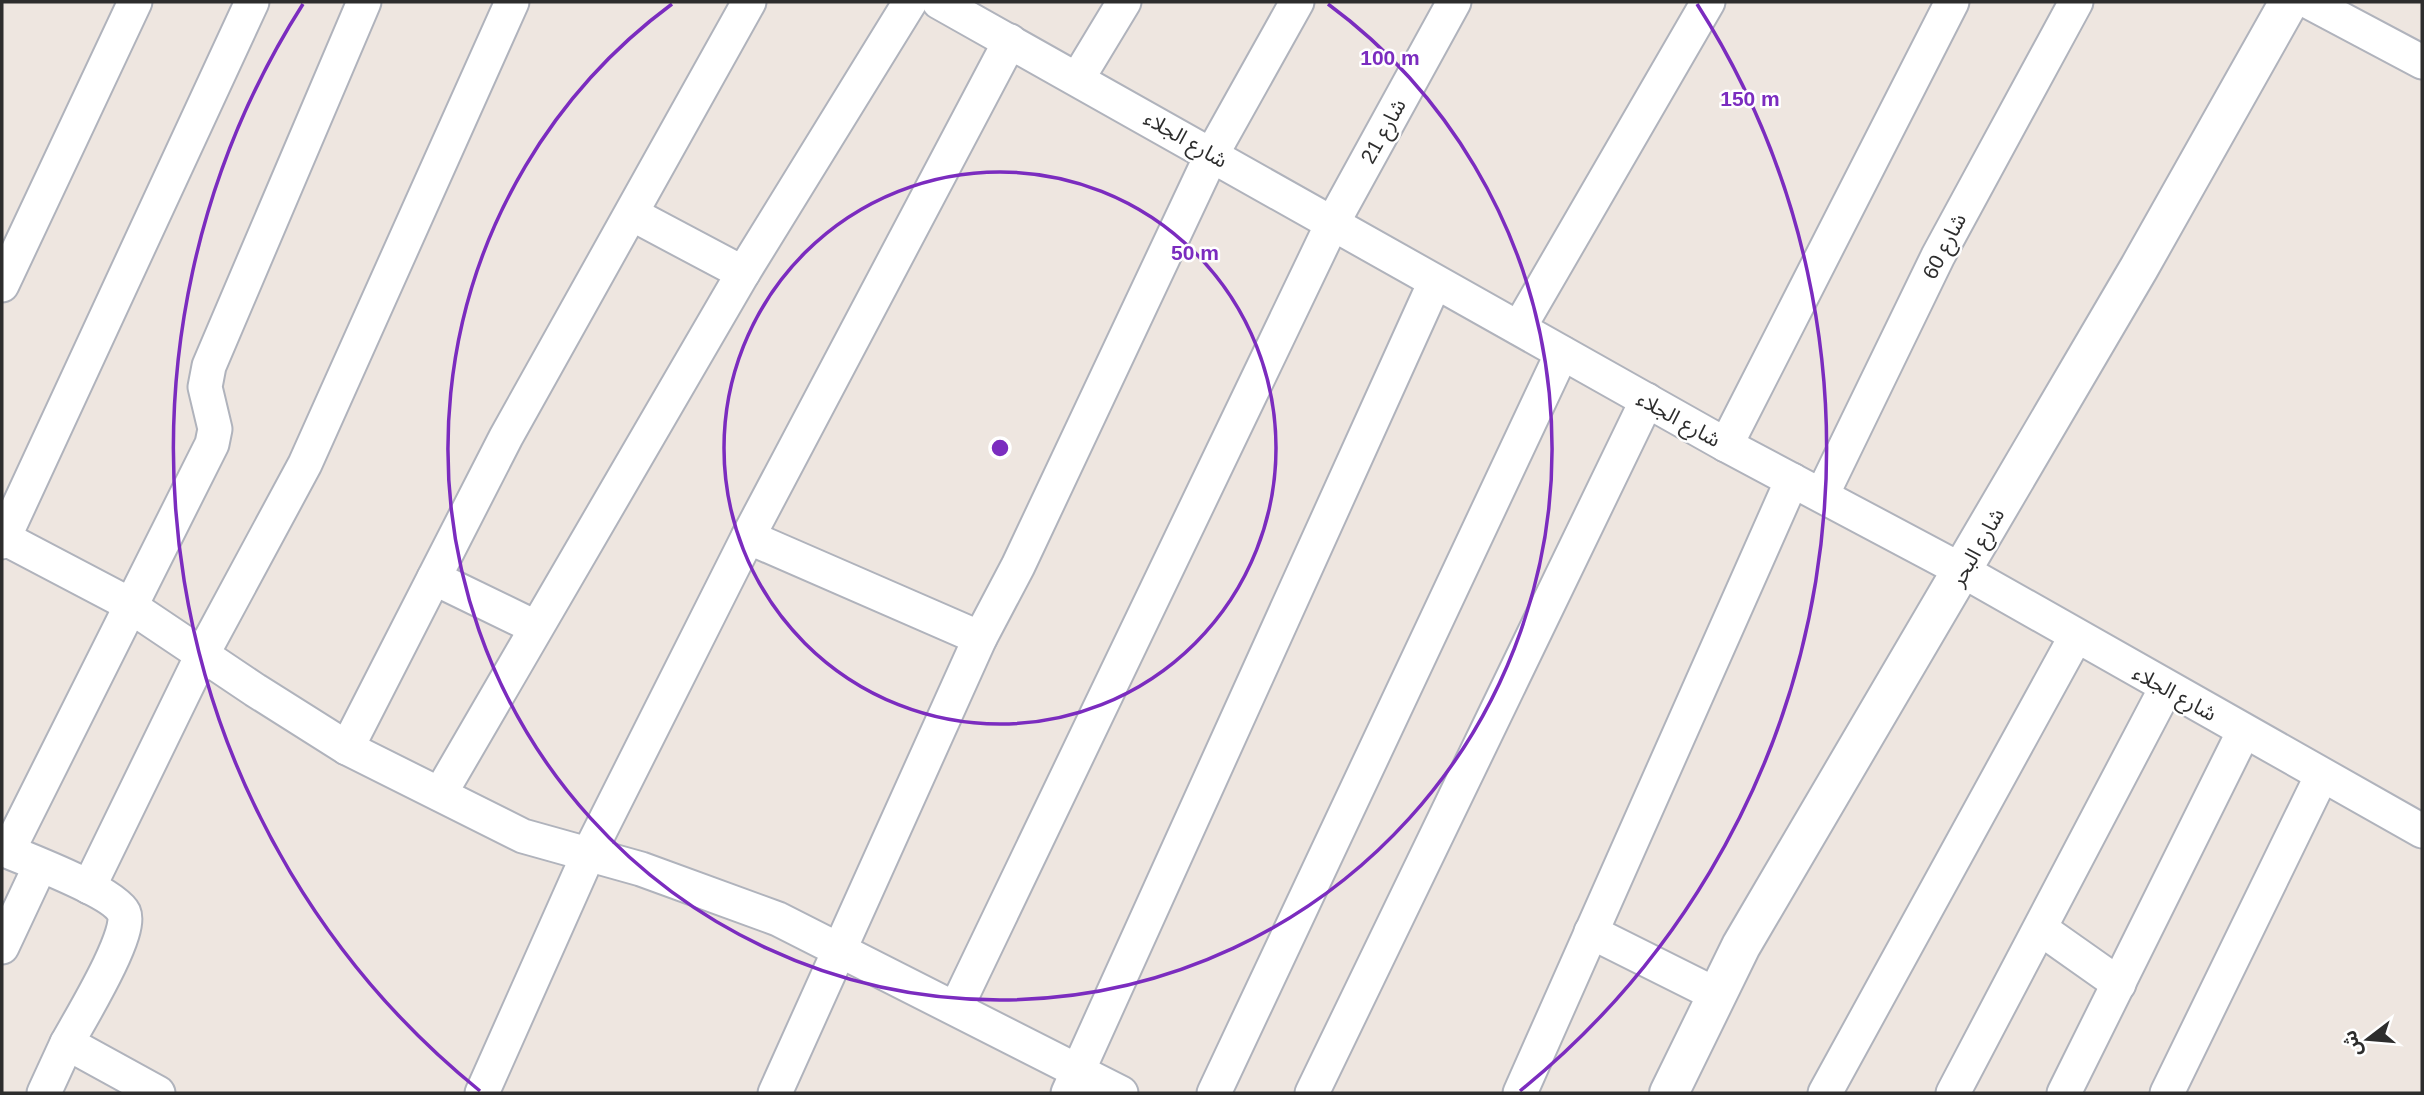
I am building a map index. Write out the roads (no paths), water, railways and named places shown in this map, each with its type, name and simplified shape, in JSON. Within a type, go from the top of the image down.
[{"type":"street","points":[[2,285],[135,2]]},
{"type":"street","points":[[252,2],[2,539],[132,607],[347,748],[523,836],[640,869],[778,919],[956,1008],[1073,1082],[1121,1093]]},
{"type":"street","points":[[44,1093],[126,928],[124,913],[113,900],[89,887],[5,850],[132,607],[212,444],[215,429],[205,387],[209,366],[363,2]]},
{"type":"street","points":[[89,887],[202,655],[306,464],[512,2]]},
{"type":"street","points":[[347,748],[506,438],[748,2]]},
{"type":"street","points":[[440,794],[743,273],[910,2]]},
{"type":"street","name":"شارع الجلاء","points":[[939,2],[1726,445],[1963,571],[2422,831]]},
{"type":"street","points":[[1078,78],[1124,2]]},
{"type":"street","points":[[775,1093],[980,638],[1018,566],[1212,154],[1297,2]]},
{"type":"street","name":"شارع 21","points":[[956,1008],[1332,224],[1454,2]]},
{"type":"street","points":[[1518,328],[1708,2]]},
{"type":"street","points":[[1726,445],[1952,2]]},
{"type":"street","name":"شارع 60","points":[[1822,495],[1938,256],[2076,2]]},
{"type":"street","name":"شارع البحر","points":[[1669,1093],[1741,946],[1963,571],[2289,2]]},
{"type":"street","points":[[2309,2],[2422,62]]},
{"type":"street","points":[[482,1093],[588,855],[748,537],[1010,41]]},
{"type":"street","points":[[632,214],[743,273]]},
{"type":"street","points":[[1073,1082],[1435,282]]},
{"type":"street","points":[[1214,1093],[1562,353]]},
{"type":"street","points":[[1312,1093],[1647,400]]},
{"type":"street","points":[[1520,1093],[1792,480]]},
{"type":"street","points":[[748,537],[980,638]]},
{"type":"street","points":[[434,578],[535,627]]},
{"type":"street","points":[[1825,1093],[2076,636]]},
{"type":"street","points":[[1953,1093],[2166,688]]},
{"type":"street","points":[[2064,1093],[2244,732]]},
{"type":"street","points":[[2167,1093],[2322,775]]},
{"type":"street","points":[[2,947],[40,866]]},
{"type":"street","points":[[2040,929],[2119,984]]},
{"type":"street","points":[[1591,932],[1717,995]]},
{"type":"street","points":[[67,1043],[158,1093]]}]
